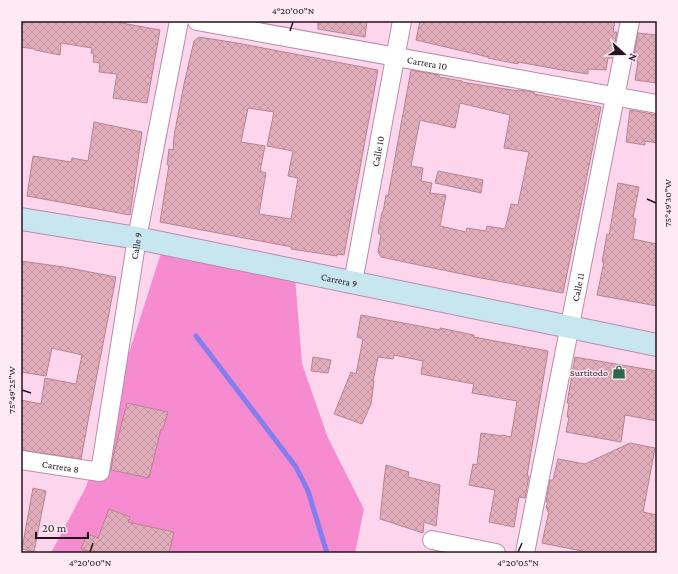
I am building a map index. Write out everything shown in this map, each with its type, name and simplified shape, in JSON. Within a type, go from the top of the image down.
[{"type":"main road","name":"Carrera 9","points":[[21,219],[137,238],[657,345]]},
{"type":"street","name":"Calle 9","points":[[100,472],[137,238],[179,21]]},
{"type":"street","name":"Carrera 10","points":[[198,21],[657,104]]},
{"type":"street","name":"Calle 10","points":[[353,282],[402,21]]},
{"type":"street","name":"Calle 11","points":[[525,553],[630,21]]},
{"type":"street","name":"Carrera 8","points":[[21,460],[100,472]]},
{"type":"street","points":[[432,540],[496,553]]},
{"type":"shaded area","points":[[161,253],[295,277],[302,364],[328,438],[364,509],[355,553],[51,553],[86,487]]},
{"type":"building","points":[[21,21],[111,21],[160,30],[147,103],[113,98],[117,74],[99,72],[100,63],[93,62],[94,54],[91,53],[92,48],[61,43],[60,55],[21,47]]},
{"type":"building","points":[[318,21],[367,21],[365,37],[318,29]]},
{"type":"building","points":[[420,21],[615,21],[613,32],[617,32],[612,58],[608,58],[606,70],[588,69],[588,74],[518,62],[518,64],[416,40]]},
{"type":"building","points":[[638,33],[657,35],[657,83],[635,80],[638,61],[633,60]]},
{"type":"building","points":[[199,37],[378,70],[344,255],[337,254],[337,256],[291,249],[292,247],[160,222],[169,165],[167,165],[169,149],[173,150],[174,136],[184,84],[194,41]],"holes":[[[248,108],[274,112],[267,146],[293,151],[288,176],[298,178],[291,219],[259,214],[266,173],[260,171],[265,146],[241,142]]]},
{"type":"building","points":[[411,70],[439,75],[439,77],[462,82],[518,91],[534,92],[534,94],[601,107],[563,293],[381,257],[378,252],[381,235],[378,233],[386,195],[388,196]],"holes":[[[460,103],[510,115],[504,148],[529,152],[518,205],[511,204],[505,229],[487,226],[486,231],[467,228],[466,232],[440,226],[446,195],[430,193],[432,183],[421,181],[423,168],[411,166],[420,120],[455,128]]]},
{"type":"building","points":[[630,110],[657,115],[657,143],[645,141],[645,145],[626,142]]},
{"type":"building","points":[[94,122],[142,132],[130,215],[27,196],[33,156],[71,162],[72,158],[88,161]]},
{"type":"building","points":[[438,171],[483,180],[481,193],[435,183]]},
{"type":"building","points":[[618,183],[639,187],[633,218],[636,219],[633,239],[657,244],[657,306],[597,295],[604,262],[602,262],[607,234],[609,235]]},
{"type":"building","points":[[21,261],[64,267],[116,277],[81,459],[21,450],[21,400],[41,404],[45,378],[76,384],[82,355],[52,348],[46,376],[21,372]]},
{"type":"building","points":[[361,315],[440,330],[440,328],[474,335],[474,337],[548,351],[527,476],[529,476],[525,498],[519,497],[514,527],[489,522],[495,490],[469,485],[473,464],[477,465],[481,433],[511,437],[517,401],[472,393],[474,384],[421,374],[423,361],[394,355],[393,359],[378,357],[373,381],[371,404],[362,424],[334,414],[351,372],[356,374],[363,339],[357,337]]},
{"type":"building","points":[[313,357],[331,360],[328,373],[311,371]]},
{"type":"building","points":[[575,357],[657,371],[657,421],[625,415],[621,442],[566,432],[569,417],[567,417],[569,403],[567,403]]},
{"type":"building","points":[[127,403],[168,412],[163,429],[161,429],[149,478],[111,470]]},
{"type":"building","points":[[630,443],[655,448],[643,512],[657,515],[657,553],[581,553],[582,551],[542,543],[549,511],[547,511],[548,508],[546,508],[548,502],[546,502],[550,480],[553,480],[558,459],[585,464]]},
{"type":"building","points":[[386,465],[409,472],[408,477],[440,485],[436,526],[424,522],[423,533],[380,519]]},
{"type":"building","points":[[33,488],[46,491],[34,552],[22,549]]},
{"type":"building","points":[[109,509],[130,517],[128,522],[174,532],[169,553],[93,553],[81,549],[87,534],[98,538]]},
{"type":"waterway","points":[[196,336],[296,467],[308,491],[327,553]]},
{"type":"place","name":"Surtitodo","points":[[619,372]]}]
